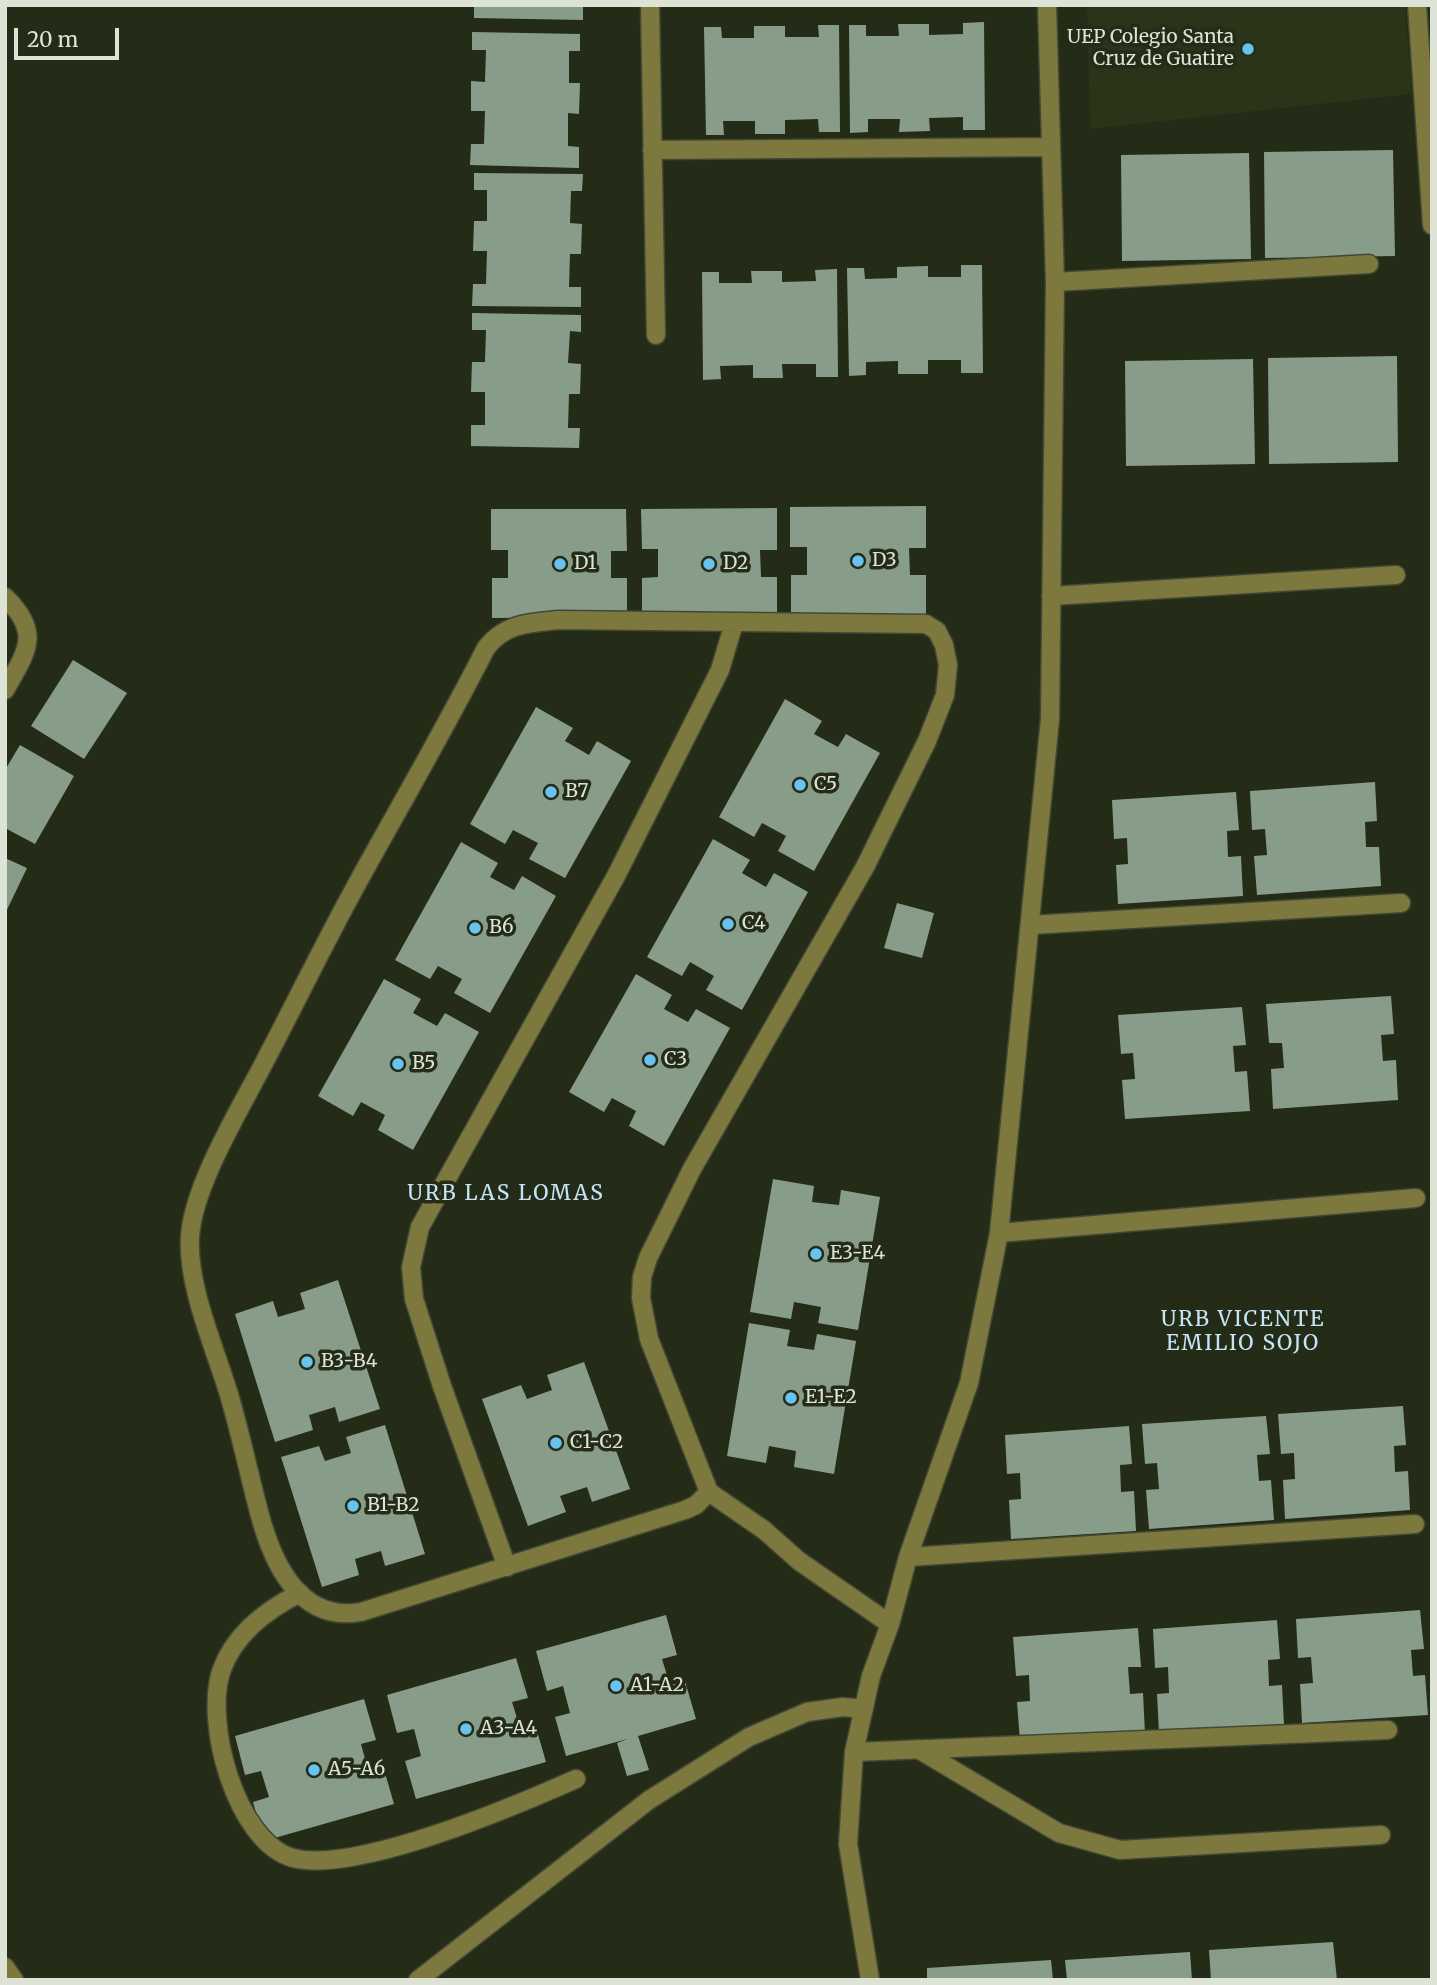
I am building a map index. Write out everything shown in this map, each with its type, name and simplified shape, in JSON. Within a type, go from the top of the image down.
[{"type":"street","points":[[650,5],[656,335]]},
{"type":"street","points":[[870,1980],[848,1844],[854,1752],[871,1676],[890,1624],[908,1557],[969,1383],[999,1233],[1050,719],[1055,282],[1047,5]]},
{"type":"street","points":[[1418,5],[1432,225]]},
{"type":"street","points":[[652,150],[1051,147]]},
{"type":"street","points":[[1055,282],[1369,264]]},
{"type":"street","points":[[1051,596],[1396,575]]},
{"type":"street","points":[[5,597],[24,617],[29,639],[5,691]]},
{"type":"street","points":[[709,1492],[685,1510],[508,1567],[346,1614],[330,1613],[315,1606],[300,1593],[273,1556],[263,1530],[232,1402],[196,1284],[190,1237],[200,1196],[234,1121],[357,884],[492,640],[518,624],[559,620],[926,624],[937,631],[944,645],[948,680],[927,741],[865,867],[692,1170],[648,1258],[642,1277],[643,1319],[649,1339],[709,1492],[758,1526],[799,1561],[890,1624]]},
{"type":"street","points":[[508,1567],[442,1386],[415,1299],[411,1267],[414,1247],[426,1216],[616,876],[720,670],[734,623]]},
{"type":"street","points":[[1030,925],[1401,904]]},
{"type":"street","points":[[999,1233],[1416,1198]]},
{"type":"street","points":[[908,1557],[1415,1524]]},
{"type":"street","points":[[300,1593],[266,1612],[252,1626],[222,1669],[219,1685],[217,1724],[221,1748],[247,1821],[265,1844],[293,1858],[331,1860],[441,1832],[524,1802],[576,1779]]},
{"type":"street","points":[[418,1980],[649,1800],[748,1737],[807,1712],[843,1707],[863,1709]]},
{"type":"street","points":[[854,1752],[1388,1730]]},
{"type":"street","points":[[918,1749],[1059,1833],[1120,1850],[1381,1835]]},
{"type":"street","points":[[5,1967],[14,1980]]},
{"type":"shaded area","name":"UEP Colegio Santa Cruz de Guatire","points":[[1087,5],[1405,5],[1412,94],[1090,129]]},
{"type":"building","points":[[474,5],[583,5],[583,20],[474,18]]},
{"type":"building","points":[[984,22],[985,130],[963,130],[963,117],[929,118],[930,131],[899,132],[900,119],[868,119],[868,132],[850,133],[849,25],[866,25],[866,36],[899,36],[898,24],[929,24],[929,35],[963,34],[963,23]]},
{"type":"building","points":[[818,25],[839,25],[840,132],[819,132],[818,119],[785,120],[785,134],[755,134],[755,121],[723,121],[724,135],[706,135],[704,27],[721,27],[722,38],[754,38],[754,26],[785,26],[785,37],[819,37]]},
{"type":"building","points":[[472,32],[580,34],[580,51],[569,51],[569,83],[580,83],[579,114],[568,113],[568,146],[579,147],[579,168],[470,165],[471,144],[484,144],[485,111],[471,111],[471,81],[485,82],[486,50],[472,50]]},
{"type":"building","points":[[1393,150],[1395,256],[1265,258],[1264,152]]},
{"type":"building","points":[[1249,153],[1251,259],[1122,261],[1121,155]]},
{"type":"building","points":[[474,173],[583,174],[582,191],[571,191],[570,223],[582,224],[581,254],[570,254],[569,287],[581,287],[581,307],[472,306],[473,284],[486,284],[487,251],[473,251],[474,221],[487,221],[487,190],[474,190]]},
{"type":"building","points":[[961,265],[982,265],[983,373],[961,373],[961,360],[928,360],[928,374],[898,374],[898,361],[866,362],[866,375],[849,376],[847,268],[864,268],[865,279],[897,278],[897,267],[928,266],[928,277],[961,277]]},
{"type":"building","points":[[837,269],[838,377],[816,377],[816,364],[782,364],[783,378],[753,378],[753,365],[720,366],[721,379],[703,380],[702,272],[719,272],[719,283],[752,283],[751,271],[782,271],[782,282],[816,281],[815,270]]},
{"type":"building","points":[[472,313],[581,315],[581,332],[570,331],[568,363],[581,364],[580,394],[569,394],[568,428],[580,428],[579,448],[471,446],[471,425],[485,425],[485,392],[471,392],[472,362],[485,362],[486,330],[472,330]]},
{"type":"building","points":[[1397,356],[1398,462],[1269,464],[1268,358]]},
{"type":"building","points":[[1253,359],[1255,464],[1126,466],[1125,361]]},
{"type":"building","name":"D3","points":[[926,506],[926,548],[909,548],[910,575],[926,575],[926,614],[791,616],[791,575],[807,575],[807,547],[790,547],[790,507]]},
{"type":"building","name":"D2","points":[[777,508],[777,550],[760,550],[761,577],[777,577],[777,617],[642,617],[642,578],[658,577],[658,549],[642,549],[641,509]]},
{"type":"building","name":"D1","points":[[491,509],[626,509],[627,551],[611,551],[611,578],[627,578],[627,617],[492,618],[492,578],[508,578],[508,550],[491,550]]},
{"type":"building","points":[[73,660],[127,693],[84,759],[31,726]]},
{"type":"building","name":"C5","points":[[785,699],[822,721],[814,734],[838,747],[846,734],[880,753],[814,871],[778,851],[786,836],[762,823],[754,837],[719,817]]},
{"type":"building","name":"B7","points":[[536,707],[573,728],[565,741],[589,755],[597,741],[631,761],[565,878],[529,859],[538,843],[513,830],[505,844],[470,824]]},
{"type":"building","points":[[20,745],[74,776],[35,844],[5,828],[5,770]]},
{"type":"building","points":[[1375,782],[1377,821],[1365,822],[1366,847],[1379,847],[1381,886],[1257,895],[1254,856],[1267,855],[1265,829],[1252,830],[1250,791]]},
{"type":"building","points":[[1236,792],[1239,830],[1227,831],[1228,857],[1241,856],[1243,896],[1118,904],[1116,865],[1128,864],[1127,838],[1114,839],[1112,800]]},
{"type":"building","name":"C4","points":[[713,839],[750,860],[742,873],[766,887],[774,873],[808,892],[742,1010],[706,990],[714,976],[690,962],[682,976],[647,957]]},
{"type":"building","name":"B6","points":[[461,842],[498,863],[490,877],[514,890],[522,876],[556,896],[490,1013],[454,993],[462,979],[438,966],[430,979],[395,960]]},
{"type":"building","points":[[5,858],[27,868],[5,914]]},
{"type":"building","points":[[897,903],[934,913],[922,958],[884,948]]},
{"type":"building","name":"C3","points":[[636,974],[672,995],[664,1009],[688,1022],[696,1009],[730,1028],[664,1146],[629,1126],[636,1111],[612,1098],[604,1112],[569,1092]]},
{"type":"building","name":"B5","points":[[384,979],[421,999],[413,1013],[437,1026],[445,1013],[479,1032],[413,1150],[378,1130],[385,1115],[361,1102],[353,1116],[318,1096]]},
{"type":"building","points":[[1391,996],[1394,1034],[1381,1035],[1383,1061],[1396,1060],[1398,1100],[1273,1109],[1271,1069],[1284,1068],[1282,1043],[1269,1043],[1266,1004]]},
{"type":"building","points":[[1242,1007],[1246,1045],[1233,1046],[1235,1072],[1247,1071],[1250,1111],[1125,1119],[1122,1080],[1135,1079],[1133,1053],[1121,1054],[1118,1015]]},
{"type":"building","name":"E3-E4","points":[[773,1179],[814,1186],[812,1202],[839,1205],[841,1190],[880,1197],[858,1330],[818,1323],[821,1307],[794,1302],[791,1319],[750,1312]]},
{"type":"building","name":"B3-B4","points":[[338,1280],[380,1409],[339,1422],[335,1407],[309,1415],[313,1430],[275,1442],[235,1314],[273,1301],[278,1317],[305,1309],[300,1293]]},
{"type":"building","name":"E1-E2","points":[[749,1323],[790,1330],[787,1346],[814,1350],[817,1334],[856,1341],[834,1474],[794,1467],[796,1451],[769,1446],[766,1463],[727,1456]]},
{"type":"building","name":"C1-C2","points":[[584,1362],[630,1489],[592,1502],[587,1487],[560,1496],[566,1512],[528,1526],[482,1399],[521,1385],[527,1399],[552,1390],[547,1375]]},
{"type":"building","points":[[1403,1406],[1406,1445],[1394,1446],[1395,1472],[1408,1471],[1410,1510],[1285,1519],[1283,1480],[1295,1479],[1294,1453],[1281,1454],[1278,1414]]},
{"type":"building","points":[[1266,1416],[1270,1454],[1257,1455],[1259,1481],[1271,1480],[1274,1520],[1149,1529],[1146,1490],[1159,1489],[1157,1463],[1145,1464],[1142,1424]]},
{"type":"building","name":"B1-B2","points":[[385,1425],[425,1554],[385,1566],[381,1551],[355,1559],[359,1575],[322,1587],[281,1457],[319,1446],[325,1461],[351,1453],[346,1437]]},
{"type":"building","points":[[1129,1426],[1132,1464],[1120,1465],[1121,1492],[1134,1491],[1136,1531],[1011,1539],[1009,1500],[1021,1499],[1020,1473],[1007,1474],[1005,1435]]},
{"type":"building","points":[[1420,1610],[1424,1649],[1411,1650],[1413,1676],[1425,1675],[1428,1715],[1302,1723],[1300,1684],[1313,1683],[1311,1657],[1298,1658],[1296,1619]]},
{"type":"building","name":"A1-A2","points":[[666,1615],[677,1655],[662,1659],[670,1685],[685,1681],[696,1719],[638,1736],[649,1770],[627,1776],[617,1743],[627,1739],[566,1756],[555,1717],[570,1713],[563,1686],[547,1691],[536,1651]]},
{"type":"building","points":[[1277,1620],[1280,1659],[1268,1660],[1269,1686],[1282,1685],[1284,1725],[1159,1733],[1157,1694],[1169,1693],[1168,1667],[1155,1668],[1153,1629]]},
{"type":"building","points":[[1138,1628],[1141,1667],[1128,1667],[1130,1694],[1143,1693],[1145,1733],[1020,1741],[1017,1702],[1030,1701],[1029,1675],[1016,1676],[1013,1637]]},
{"type":"building","name":"A3-A4","points":[[516,1658],[528,1698],[512,1702],[520,1728],[535,1724],[546,1762],[416,1799],[405,1761],[421,1756],[414,1729],[397,1733],[387,1695]]},
{"type":"building","name":"A5-A6","points":[[364,1699],[376,1740],[361,1744],[368,1770],[383,1766],[394,1804],[264,1841],[253,1802],[269,1797],[261,1771],[245,1775],[235,1736]]},
{"type":"building","points":[[1333,1942],[1337,1980],[1211,1980],[1209,1950]]},
{"type":"building","points":[[1190,1952],[1192,1980],[1067,1980],[1065,1960]]},
{"type":"building","points":[[1051,1960],[1053,1980],[927,1980],[927,1968]]},
{"type":"place","name":"UEP Colegio Santa Cruz de Guatire","points":[[1248,49]]},
{"type":"place","name":"D3","points":[[858,561]]},
{"type":"place","name":"D1","points":[[560,564]]},
{"type":"place","name":"D2","points":[[709,564]]},
{"type":"place","name":"C5","points":[[800,785]]},
{"type":"place","name":"B7","points":[[551,792]]},
{"type":"place","name":"C4","points":[[728,924]]},
{"type":"place","name":"B6","points":[[475,928]]},
{"type":"place","name":"C3","points":[[650,1060]]},
{"type":"place","name":"B5","points":[[398,1064]]},
{"type":"place","name":"E3-E4","points":[[816,1254]]},
{"type":"place","name":"B3-B4","points":[[307,1362]]},
{"type":"place","name":"E1-E2","points":[[791,1398]]},
{"type":"place","name":"C1-C2","points":[[556,1443]]},
{"type":"place","name":"B1-B2","points":[[353,1506]]},
{"type":"place","name":"A1-A2","points":[[616,1686]]},
{"type":"place","name":"A3-A4","points":[[466,1729]]},
{"type":"place","name":"A5-A6","points":[[314,1770]]},
{"type":"district","name":"URB LAS LOMAS","points":[[506,1194]]},
{"type":"district","name":"URB VICENTE EMILIO SOJO","points":[[1243,1332]]}]
